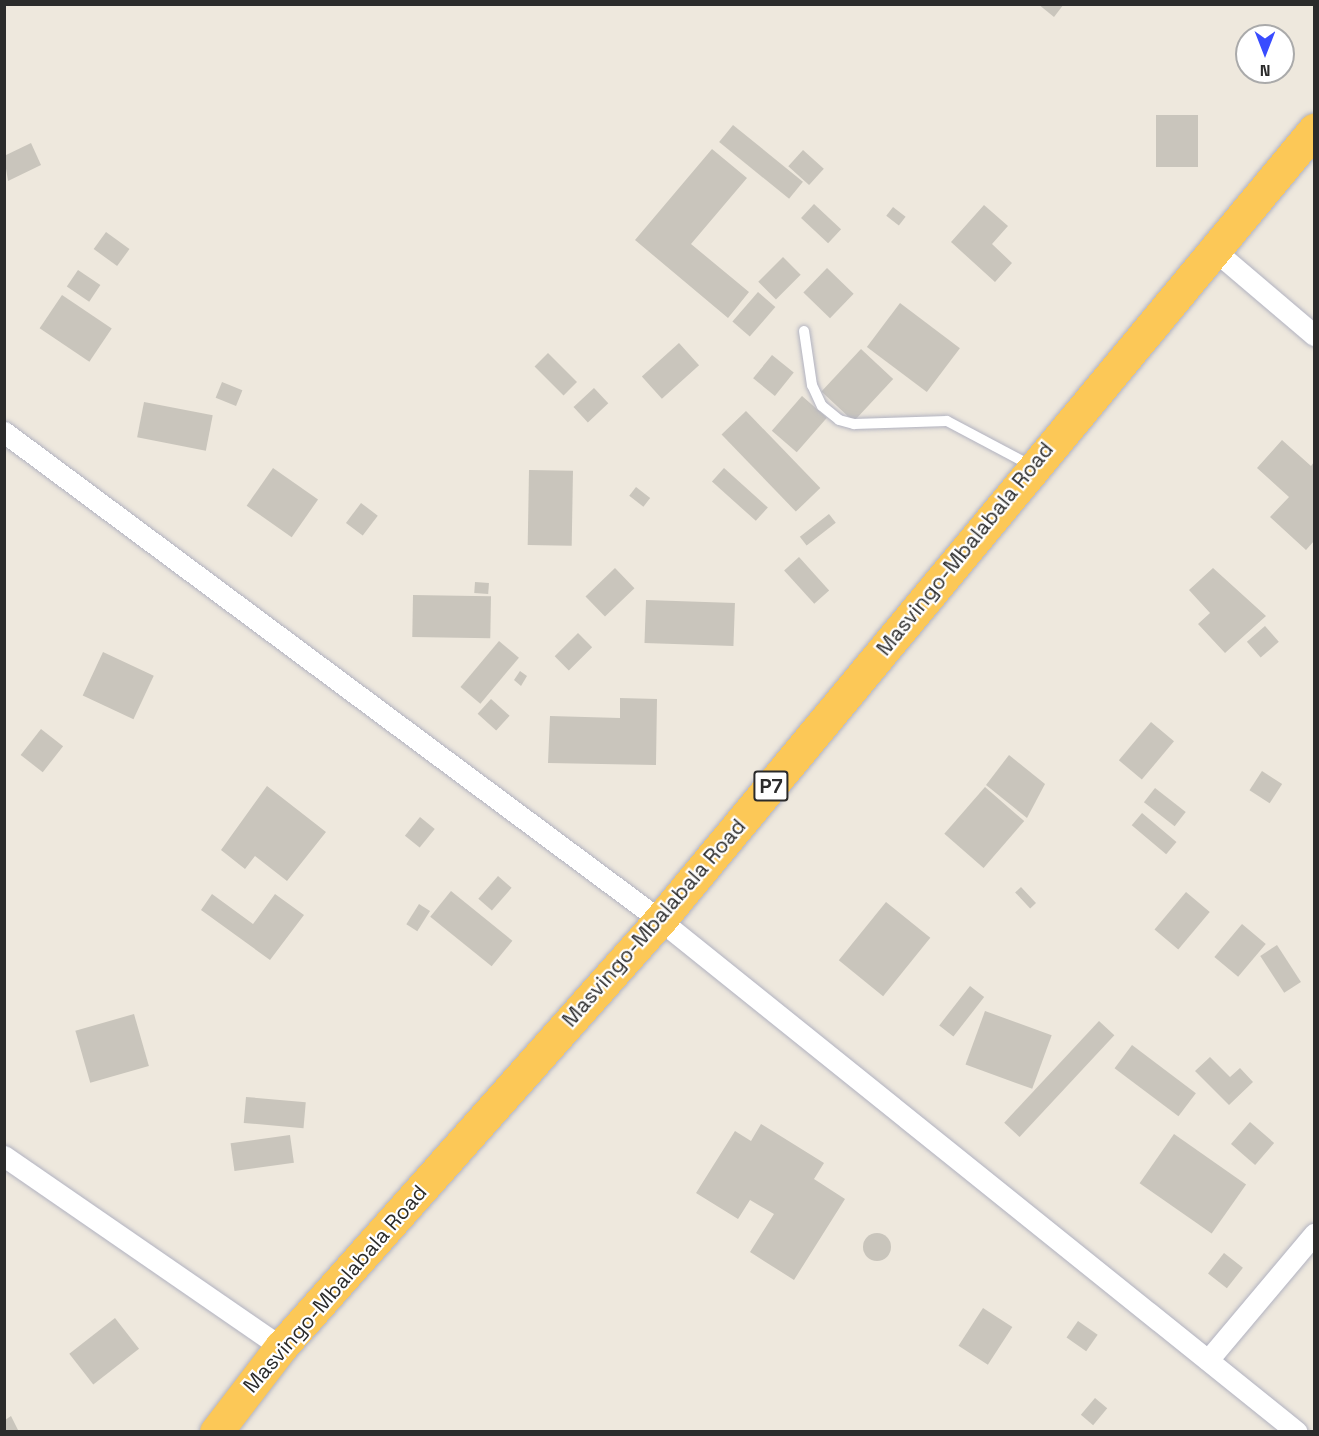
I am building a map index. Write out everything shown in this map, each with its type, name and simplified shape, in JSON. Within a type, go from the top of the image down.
[{"type":"highway","name":"Masvingo-Mbalabala Road","points":[[216,1431],[281,1347],[660,920],[1213,249],[1314,130]]},
{"type":"street","points":[[1213,249],[1314,335]]},
{"type":"street","points":[[4,432],[660,920],[1298,1431]]},
{"type":"street","points":[[4,1156],[281,1347]]},
{"type":"street","points":[[1208,1360],[1314,1234]]},
{"type":"lane","points":[[804,331],[812,385],[822,406],[839,420],[946,421],[1033,467]]},
{"type":"building","points":[[1038,4],[1064,4],[1054,17]]},
{"type":"building","points":[[1156,115],[1198,115],[1198,167],[1156,167]]},
{"type":"building","points":[[733,125],[803,182],[789,199],[719,142]]},
{"type":"building","points":[[31,143],[41,165],[8,181],[4,156]]},
{"type":"building","points":[[712,149],[747,178],[691,244],[749,292],[728,318],[635,240]]},
{"type":"building","points":[[803,150],[824,169],[809,185],[788,166]]},
{"type":"building","points":[[814,204],[841,229],[828,243],[801,218]]},
{"type":"building","points":[[984,205],[1008,226],[992,244],[1012,263],[995,282],[951,242]]},
{"type":"building","points":[[893,207],[906,217],[899,226],[886,216]]},
{"type":"building","points":[[106,232],[129,249],[117,266],[94,249]]},
{"type":"building","points":[[783,257],[801,275],[776,299],[758,282]]},
{"type":"building","points":[[827,268],[854,294],[830,318],[803,292]]},
{"type":"building","points":[[78,270],[100,285],[89,302],[67,287]]},
{"type":"building","points":[[758,292],[775,307],[750,337],[732,321]]},
{"type":"building","points":[[62,295],[112,329],[89,362],[40,328]]},
{"type":"building","points":[[900,303],[960,348],[927,392],[867,347]]},
{"type":"building","points":[[679,343],[699,365],[662,399],[642,376]]},
{"type":"building","points":[[861,349],[893,379],[854,421],[821,391]]},
{"type":"building","points":[[548,353],[577,382],[564,395],[535,366]]},
{"type":"building","points":[[772,355],[794,373],[775,396],[753,378]]},
{"type":"building","points":[[222,382],[242,390],[236,406],[216,398]]},
{"type":"building","points":[[594,388],[608,403],[588,422],[574,407]]},
{"type":"building","points":[[802,396],[827,418],[797,452],[772,431]]},
{"type":"building","points":[[144,402],[213,415],[206,451],[137,437]]},
{"type":"building","points":[[746,411],[820,488],[796,512],[722,435]]},
{"type":"building","points":[[1282,440],[1311,466],[1314,462],[1314,541],[1306,550],[1270,517],[1289,497],[1257,468]]},
{"type":"building","points":[[273,468],[318,500],[292,537],[247,506]]},
{"type":"building","points":[[724,468],[768,507],[756,521],[712,481]]},
{"type":"building","points":[[529,470],[573,471],[572,546],[528,545]]},
{"type":"building","points":[[636,487],[650,498],[643,507],[629,496]]},
{"type":"building","points":[[361,503],[378,516],[363,536],[346,523]]},
{"type":"building","points":[[829,514],[836,523],[807,545],[800,537]]},
{"type":"building","points":[[799,557],[829,590],[814,604],[784,570]]},
{"type":"building","points":[[615,568],[634,588],[605,617],[586,596]]},
{"type":"building","points":[[1213,568],[1266,616],[1225,653],[1198,624],[1210,613],[1189,590]]},
{"type":"building","points":[[475,582],[489,583],[488,594],[474,593]]},
{"type":"building","points":[[413,595],[491,596],[490,638],[412,637]]},
{"type":"building","points":[[646,600],[735,603],[733,646],[644,643]]},
{"type":"building","points":[[1265,626],[1279,642],[1261,658],[1247,642]]},
{"type":"building","points":[[578,633],[592,647],[569,670],[555,656]]},
{"type":"building","points":[[499,641],[519,658],[480,704],[460,687]]},
{"type":"building","points":[[103,652],[154,676],[133,719],[83,696]]},
{"type":"building","points":[[520,671],[527,676],[521,686],[514,680]]},
{"type":"building","points":[[620,698],[657,699],[656,765],[548,763],[550,716],[620,718]]},
{"type":"building","points":[[491,699],[510,716],[496,731],[478,714]]},
{"type":"building","points":[[1151,722],[1174,741],[1142,780],[1119,760]]},
{"type":"building","points":[[41,729],[63,746],[43,772],[21,755]]},
{"type":"building","points":[[1009,755],[1045,784],[1027,818],[986,785]]},
{"type":"building","points":[[1262,771],[1282,784],[1270,803],[1249,790]]},
{"type":"building","points":[[267,786],[326,832],[287,881],[255,856],[245,869],[221,850]]},
{"type":"building","points":[[985,787],[1024,821],[984,868],[944,834]]},
{"type":"building","points":[[1155,788],[1186,812],[1175,826],[1144,802]]},
{"type":"building","points":[[1142,813],[1176,842],[1166,854],[1132,825]]},
{"type":"building","points":[[420,817],[435,829],[420,848],[405,836]]},
{"type":"building","points":[[498,876],[512,888],[492,910],[478,899]]},
{"type":"building","points":[[1021,887],[1036,903],[1030,909],[1015,892]]},
{"type":"building","points":[[451,891],[512,941],[492,966],[430,917]]},
{"type":"building","points":[[1186,892],[1210,912],[1178,949],[1155,930]]},
{"type":"building","points":[[212,894],[253,924],[275,894],[304,915],[270,960],[201,910]]},
{"type":"building","points":[[886,902],[930,938],[883,996],[839,960]]},
{"type":"building","points":[[419,904],[430,911],[417,931],[406,924]]},
{"type":"building","points":[[1242,924],[1266,944],[1238,977],[1214,957]]},
{"type":"building","points":[[1277,945],[1301,982],[1284,993],[1260,956]]},
{"type":"building","points":[[970,986],[984,997],[953,1036],[939,1025]]},
{"type":"building","points":[[985,1011],[1052,1035],[1032,1089],[966,1065]]},
{"type":"building","points":[[134,1014],[149,1066],[90,1083],[75,1031]]},
{"type":"building","points":[[1099,1021],[1114,1035],[1020,1137],[1004,1123]]},
{"type":"building","points":[[1132,1045],[1196,1093],[1178,1116],[1115,1068]]},
{"type":"building","points":[[1210,1057],[1230,1077],[1240,1068],[1253,1082],[1229,1105],[1195,1071]]},
{"type":"building","points":[[246,1097],[306,1102],[304,1128],[244,1123]]},
{"type":"building","points":[[1250,1122],[1274,1143],[1255,1165],[1231,1144]]},
{"type":"building","points":[[761,1124],[824,1163],[814,1179],[845,1199],[794,1280],[750,1252],[774,1214],[750,1200],[738,1219],[696,1193],[735,1131],[751,1141]]},
{"type":"building","points":[[1174,1134],[1246,1184],[1212,1234],[1140,1183]]},
{"type":"building","points":[[290,1135],[294,1163],[234,1171],[231,1143]]},
{"type":"building","points":[[877,1233],[887,1237],[891,1247],[887,1257],[877,1261],[867,1257],[863,1247],[867,1237]]},
{"type":"building","points":[[1224,1253],[1243,1268],[1227,1288],[1208,1273]]},
{"type":"building","points":[[983,1308],[1012,1327],[988,1365],[958,1346]]},
{"type":"building","points":[[115,1318],[139,1349],[93,1384],[69,1354]]},
{"type":"building","points":[[1078,1321],[1098,1335],[1086,1351],[1067,1337]]},
{"type":"building","points":[[1095,1398],[1107,1408],[1093,1425],[1081,1415]]},
{"type":"building","points":[[11,1416],[19,1432],[5,1432],[5,1420]]}]
